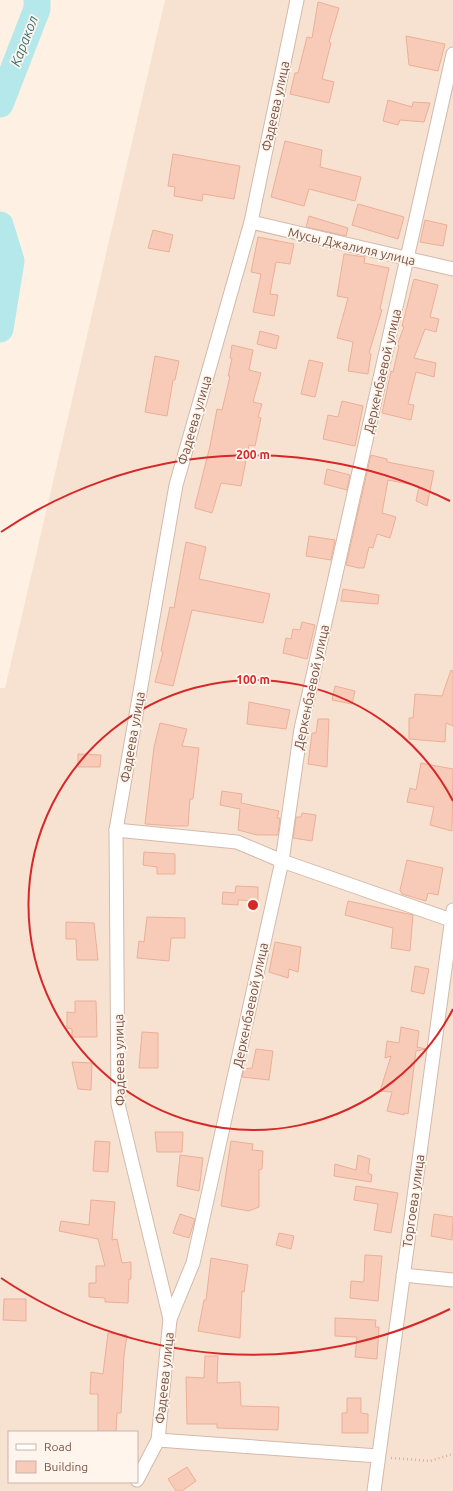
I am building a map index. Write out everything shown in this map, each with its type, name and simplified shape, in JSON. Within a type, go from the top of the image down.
[{"type":"street","name":"Фадеева улица","points":[[138,1479],[158,1440],[170,1319],[118,1104],[116,830],[176,485],[251,222],[297,0]]},
{"type":"street","name":"Деркенбаевой улица","points":[[170,1319],[193,1263],[282,861],[301,729],[453,54]]},
{"type":"street","name":"Мусы Джалиля улица","points":[[251,222],[453,269]]},
{"type":"street","points":[[116,830],[237,842],[282,861],[452,915]]},
{"type":"street","name":"Торгоева улица","points":[[374,1491],[452,915]]},
{"type":"street","points":[[403,1275],[453,1280]]},
{"type":"street","points":[[158,1440],[378,1456]]},
{"type":"path","points":[[378,1456],[430,1461],[453,1454]]},
{"type":"shaded area","points":[[165,0],[453,0],[453,1491],[0,1491],[0,688],[5,688]]},
{"type":"building","points":[[318,2],[339,8],[329,42],[331,43],[322,79],[334,82],[329,103],[290,94],[295,73],[298,73],[307,37],[312,38]]},
{"type":"building","points":[[406,36],[445,44],[438,71],[409,65]]},
{"type":"building","points":[[388,100],[412,107],[413,102],[430,103],[424,122],[400,120],[398,125],[383,121]]},
{"type":"building","points":[[285,141],[322,150],[320,167],[361,177],[355,201],[309,189],[304,206],[271,197]]},
{"type":"building","points":[[173,154],[240,166],[234,199],[203,194],[202,201],[174,196],[175,187],[168,186]]},
{"type":"building","points":[[358,204],[404,217],[398,239],[352,225]]},
{"type":"building","points":[[309,216],[348,228],[346,236],[306,227]]},
{"type":"building","points":[[425,220],[447,225],[443,246],[420,242]]},
{"type":"building","points":[[153,230],[173,235],[169,252],[148,248]]},
{"type":"building","points":[[258,237],[294,244],[290,264],[276,262],[270,294],[278,295],[274,316],[253,312],[261,274],[251,272]]},
{"type":"building","points":[[344,254],[365,257],[364,263],[389,268],[380,309],[382,310],[369,353],[371,354],[368,374],[348,371],[353,342],[337,338],[348,298],[337,296]]},
{"type":"building","points":[[414,279],[438,285],[430,317],[439,319],[436,332],[425,329],[414,358],[436,363],[434,377],[416,372],[408,404],[414,405],[411,420],[382,413],[391,371],[393,372],[399,346],[397,345],[404,327],[402,326]]},
{"type":"building","points":[[260,331],[279,336],[276,349],[257,344]]},
{"type":"building","points":[[232,345],[253,350],[249,370],[261,373],[253,402],[262,404],[258,417],[261,418],[255,446],[249,445],[241,486],[221,483],[212,513],[195,508],[195,506],[210,446],[217,409],[222,410],[230,376],[228,376],[232,359],[230,358]]},
{"type":"building","points":[[155,356],[179,361],[175,380],[173,380],[167,416],[145,412]]},
{"type":"building","points":[[309,360],[323,363],[315,397],[301,394]]},
{"type":"building","points":[[342,401],[363,406],[355,446],[323,439],[328,415],[338,417]]},
{"type":"building","points":[[371,455],[387,459],[387,462],[434,471],[427,506],[416,501],[419,486],[388,480],[382,513],[396,517],[390,538],[377,534],[373,548],[369,547],[364,568],[359,568],[346,565]]},
{"type":"building","points":[[327,469],[350,475],[347,490],[324,484]]},
{"type":"building","points":[[309,536],[335,540],[331,560],[306,556]]},
{"type":"building","points":[[186,542],[206,547],[199,579],[270,594],[263,623],[192,610],[173,686],[155,682],[163,652],[161,651],[170,607],[174,608]]},
{"type":"building","points":[[343,589],[379,595],[378,604],[341,601]]},
{"type":"building","points":[[302,622],[315,625],[307,659],[283,653],[286,638],[291,639],[293,629],[300,630]]},
{"type":"building","points":[[451,670],[453,671],[453,726],[446,723],[445,742],[409,739],[409,718],[413,718],[415,694],[442,696]]},
{"type":"building","points":[[335,686],[355,691],[352,704],[332,700]]},
{"type":"building","points":[[249,702],[290,710],[286,729],[247,724]]},
{"type":"building","points":[[318,719],[329,719],[327,767],[308,764],[312,733],[316,733]]},
{"type":"building","points":[[160,723],[187,729],[182,746],[199,748],[193,799],[190,799],[188,826],[145,824],[154,747]]},
{"type":"building","points":[[78,754],[101,755],[100,767],[78,767]]},
{"type":"building","points":[[421,763],[453,769],[452,831],[430,825],[434,807],[407,802],[410,788],[416,790]]},
{"type":"building","points":[[222,791],[242,794],[241,803],[279,811],[277,818],[280,818],[278,835],[257,835],[238,830],[240,809],[220,805]]},
{"type":"building","points":[[302,813],[316,815],[312,841],[293,838],[296,817],[301,817]]},
{"type":"building","points":[[144,852],[175,854],[175,874],[157,874],[157,867],[143,865]]},
{"type":"building","points":[[407,860],[443,868],[438,895],[428,893],[426,901],[402,894],[400,890]]},
{"type":"building","points":[[236,886],[258,887],[258,901],[238,900],[238,905],[222,904],[223,892],[235,893]]},
{"type":"building","points":[[348,901],[413,915],[410,951],[391,948],[393,928],[345,915]]},
{"type":"building","points":[[147,917],[185,918],[185,938],[171,938],[169,961],[137,958],[139,941],[144,942]]},
{"type":"building","points":[[66,922],[94,923],[98,960],[77,960],[76,939],[66,939]]},
{"type":"building","points":[[275,942],[301,947],[298,972],[289,969],[288,978],[269,972]]},
{"type":"building","points":[[415,966],[429,969],[424,994],[411,991]]},
{"type":"building","points":[[75,1001],[96,1001],[97,1037],[72,1037],[72,1029],[67,1028],[67,1012],[75,1013]]},
{"type":"building","points":[[401,1027],[419,1031],[417,1047],[426,1049],[416,1051],[408,1114],[404,1113],[404,1115],[387,1111],[392,1092],[380,1091],[391,1056],[385,1058],[387,1041],[399,1043]]},
{"type":"building","points":[[142,1032],[158,1033],[158,1068],[139,1068]]},
{"type":"building","points":[[256,1049],[273,1051],[269,1080],[242,1077],[244,1069],[252,1068]]},
{"type":"building","points":[[72,1062],[92,1063],[91,1090],[78,1089]]},
{"type":"building","points":[[155,1132],[183,1132],[182,1152],[157,1152]]},
{"type":"building","points":[[95,1141],[110,1142],[108,1172],[93,1171]]},
{"type":"building","points":[[231,1141],[253,1144],[252,1150],[263,1151],[262,1169],[259,1170],[259,1207],[249,1211],[221,1206]]},
{"type":"building","points":[[180,1155],[203,1158],[199,1191],[177,1186]]},
{"type":"building","points":[[358,1155],[370,1159],[368,1173],[372,1175],[371,1182],[334,1176],[335,1164],[356,1170]]},
{"type":"building","points":[[356,1186],[398,1193],[391,1233],[374,1230],[378,1204],[354,1200]]},
{"type":"building","points":[[91,1200],[115,1202],[112,1240],[117,1239],[122,1263],[131,1262],[131,1279],[129,1279],[128,1303],[105,1302],[105,1298],[89,1297],[89,1283],[96,1283],[96,1266],[105,1266],[98,1239],[59,1231],[61,1221],[89,1225]]},
{"type":"building","points":[[180,1214],[195,1219],[189,1238],[173,1233]]},
{"type":"building","points":[[434,1214],[453,1217],[452,1240],[431,1236]]},
{"type":"building","points":[[279,1233],[294,1236],[291,1249],[276,1245]]},
{"type":"building","points":[[365,1255],[382,1256],[378,1301],[350,1298],[351,1281],[363,1282],[364,1280]]},
{"type":"building","points":[[211,1258],[248,1265],[244,1292],[242,1291],[240,1338],[198,1331],[204,1300],[206,1300]]},
{"type":"building","points":[[4,1299],[26,1299],[26,1321],[3,1320]]},
{"type":"building","points":[[335,1318],[376,1320],[375,1327],[379,1327],[377,1359],[355,1357],[357,1337],[335,1336]]},
{"type":"building","points":[[108,1333],[127,1335],[124,1356],[121,1413],[117,1413],[116,1431],[98,1431],[98,1394],[90,1394],[91,1372],[103,1374]]},
{"type":"building","points":[[205,1356],[218,1356],[217,1383],[240,1382],[241,1406],[279,1407],[278,1430],[217,1428],[217,1424],[187,1424],[186,1377],[204,1378]]},
{"type":"building","points":[[347,1398],[361,1398],[361,1413],[368,1414],[368,1433],[342,1433],[342,1413],[347,1413]]},
{"type":"building","points":[[187,1467],[196,1481],[182,1491],[176,1491],[168,1479]]},
{"type":"waterway","name":"Каракол","points":[[0,104],[37,9],[37,0]]},
{"type":"waterway","name":"Каракол","points":[[0,225],[11,261],[0,329]]}]
